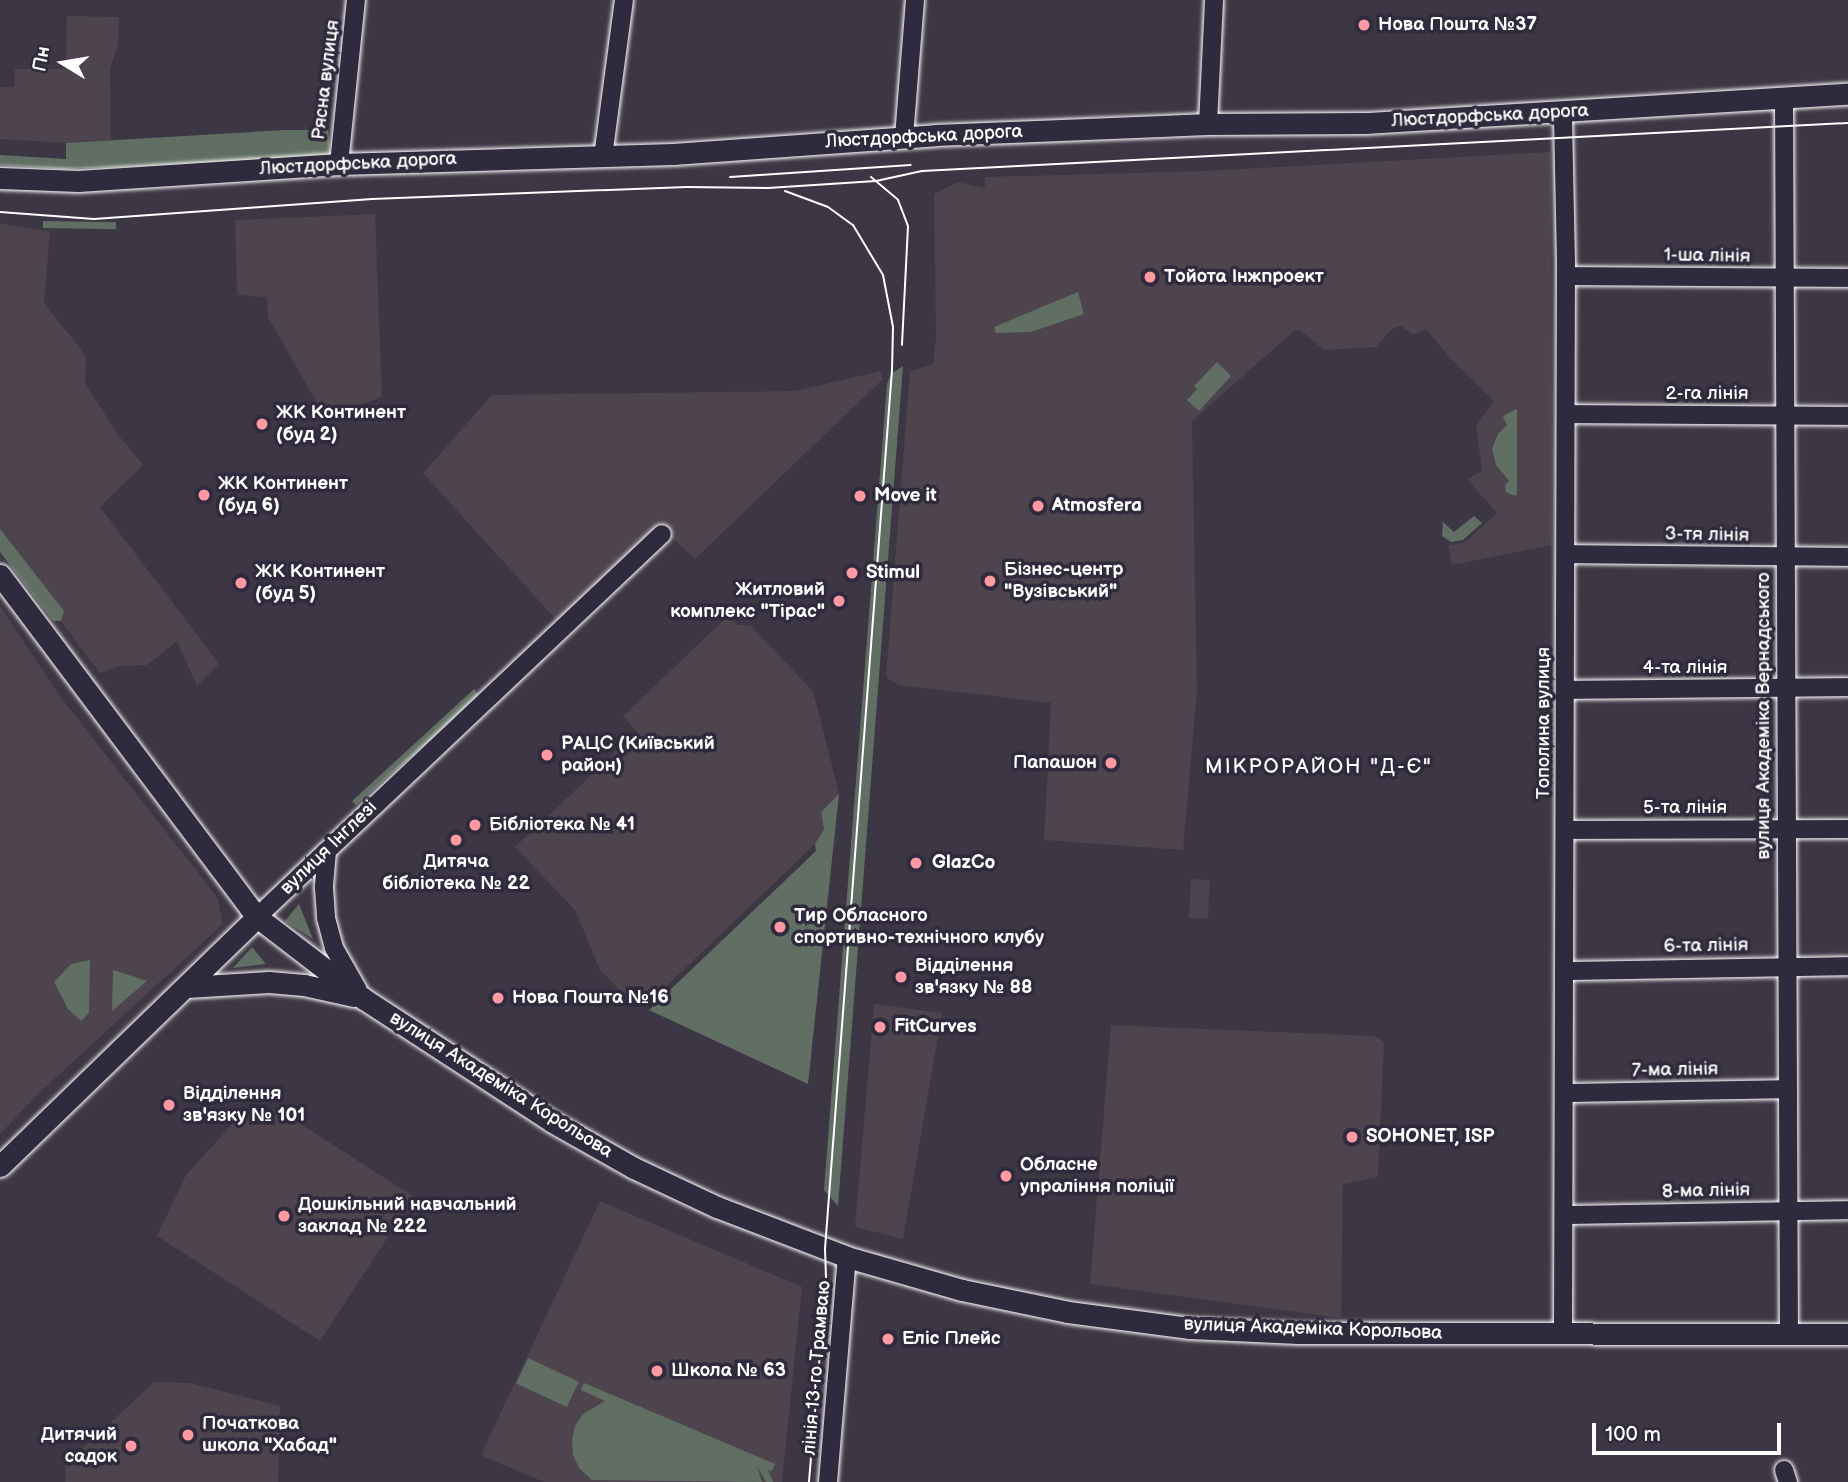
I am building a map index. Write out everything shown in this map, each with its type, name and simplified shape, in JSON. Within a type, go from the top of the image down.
[{"type":"main road","name":"Люстдорфська дорога","points":[[0,178],[78,181],[339,164],[603,157],[904,137],[1208,124],[1273,126],[1563,113],[1848,94]]},
{"type":"main road","name":"вулиця Академіка Корольова","points":[[0,575],[257,917],[364,999],[551,1121],[634,1168],[717,1208],[847,1257],[976,1293],[1068,1312],[1190,1328],[1298,1333],[1848,1334]]},
{"type":"main road","name":"вулиця Інглезі","points":[[0,1166],[257,917]]},
{"type":"main road","points":[[187,987],[269,982],[304,985],[364,999]]},
{"type":"street","name":"Рясна вулиця","points":[[339,164],[338,142],[356,0]]},
{"type":"street","points":[[603,157],[624,0]]},
{"type":"street","points":[[904,137],[915,0]]},
{"type":"street","points":[[1208,124],[1214,0]]},
{"type":"street","name":"вулиця Академіка Вернадського","points":[[1784,97],[1786,1211],[1789,1334]]},
{"type":"street","name":"Тополина вулиця","points":[[1563,113],[1566,276],[1563,1333]]},
{"type":"street","name":"1-ша лінія","points":[[1566,276],[1848,278]]},
{"type":"street","name":"2-га лінія","points":[[1566,414],[1848,416]]},
{"type":"street","name":"вулиця Інглезі","points":[[257,917],[662,534]]},
{"type":"street","name":"3-тя лінія","points":[[1566,554],[1848,557]]},
{"type":"street","name":"4-та лінія","points":[[1565,691],[1848,687]]},
{"type":"street","name":"5-та лінія","points":[[1565,830],[1848,829]]},
{"type":"street","points":[[327,850],[324,888],[326,918],[334,948],[364,999]]},
{"type":"street","name":"6-та лінія","points":[[1565,971],[1848,966]]},
{"type":"street","name":"7-ма лінія","points":[[1565,1093],[1786,1089]]},
{"type":"street","name":"8-ма лінія","points":[[1564,1215],[1848,1210]]},
{"type":"street","name":"лінія 13-го Трамваю","points":[[828,1482],[847,1257]]},
{"type":"shaded area","points":[[67,16],[119,17],[118,45],[110,69],[111,140],[66,143],[0,139],[0,87],[14,87],[15,69],[66,69]]},
{"type":"shaded area","points":[[1551,152],[1552,545],[1452,565],[1448,545],[1464,543],[1497,513],[1467,479],[1482,471],[1476,426],[1494,401],[1449,357],[1426,329],[1413,335],[1401,326],[1393,328],[1376,347],[1324,350],[1300,330],[1295,330],[1192,421],[1197,691],[1183,850],[1044,840],[1051,703],[898,685],[886,677],[910,371],[933,364],[936,337],[934,194],[957,182],[985,188],[985,177],[1204,171]]},
{"type":"shaded area","points":[[375,214],[382,397],[325,417],[268,317],[267,297],[237,295],[235,220]]},
{"type":"shaded area","points":[[0,223],[50,232],[44,303],[86,356],[85,383],[119,436],[143,465],[100,507],[219,664],[197,686],[177,641],[147,665],[120,666],[100,673],[0,540]]},
{"type":"shaded area","points":[[881,371],[883,379],[695,559],[664,530],[560,624],[423,473],[492,395],[795,391]]},
{"type":"shaded area","points":[[0,606],[59,695],[217,897],[223,924],[39,1093],[0,1134]]},
{"type":"shaded area","points":[[729,615],[738,625],[750,625],[813,691],[839,794],[821,812],[824,829],[815,844],[653,999],[639,985],[626,997],[600,970],[575,910],[515,847],[637,732],[623,716]]},
{"type":"shaded area","points":[[1191,879],[1210,880],[1208,919],[1189,918]]},
{"type":"shaded area","points":[[874,1004],[942,1013],[903,1239],[855,1227]]},
{"type":"shaded area","points":[[1111,1025],[1374,1036],[1384,1042],[1378,1177],[1343,1184],[1341,1318],[1090,1284]]},
{"type":"shaded area","name":"Дошкільний навчальний заклад № 222","points":[[279,1110],[414,1197],[320,1341],[157,1236],[186,1175],[244,1111]]},
{"type":"shaded area","name":"Школа № 63","points":[[600,1201],[802,1287],[782,1482],[544,1482],[481,1455]]},
{"type":"shaded area","name":"Початкова школа \"Хабад\"","points":[[154,1382],[190,1383],[280,1406],[278,1482],[65,1482],[66,1464]]},
{"type":"green space","points":[[285,130],[328,130],[331,159],[64,169],[0,165],[0,155],[66,159],[66,143]]},
{"type":"green space","points":[[43,221],[116,222],[116,229],[43,228]]},
{"type":"green space","points":[[1078,292],[1084,314],[1031,332],[996,333],[994,327]]},
{"type":"green space","points":[[1217,362],[1231,376],[1199,411],[1187,400],[1197,389],[1194,386]]},
{"type":"green space","points":[[903,366],[838,1206],[824,1190],[887,384],[891,374]]},
{"type":"green space","points":[[1517,409],[1515,496],[1506,492],[1505,485],[1509,481],[1496,465],[1492,449],[1498,434],[1507,425],[1503,417]]},
{"type":"green space","points":[[1474,516],[1482,523],[1463,540],[1451,542],[1442,536],[1443,522],[1454,532]]},
{"type":"green space","points":[[0,529],[64,611],[61,621],[53,621],[0,552]]},
{"type":"green space","points":[[474,689],[480,696],[356,805],[352,801]]},
{"type":"green space","name":"Тир Обласного спортивно-технічного клубу","points":[[839,794],[808,1084],[649,1010],[816,851],[815,844],[824,829],[821,812]]},
{"type":"green space","points":[[299,904],[313,939],[285,921]]},
{"type":"green space","points":[[252,947],[266,964],[233,968]]},
{"type":"green space","points":[[90,960],[89,1013],[81,1021],[68,1009],[54,982],[71,964]]},
{"type":"green space","points":[[113,970],[147,981],[112,1011]]},
{"type":"green space","points":[[528,1358],[579,1382],[567,1407],[516,1383]]},
{"type":"green space","points":[[584,1383],[775,1464],[772,1471],[768,1470],[773,1482],[766,1482],[757,1466],[762,1482],[592,1480],[579,1468],[573,1455],[572,1440],[575,1426],[583,1414],[605,1401],[581,1390]]},
{"type":"tram line","points":[[0,212],[94,219],[372,199],[687,187],[768,188],[876,181],[922,171],[1848,123]]},
{"type":"tram line","points":[[730,177],[911,165]]},
{"type":"tram line","points":[[871,177],[898,200],[908,226],[902,345]]},
{"type":"tram line","points":[[785,191],[828,207],[853,225],[883,275],[893,327],[892,370],[825,1249],[826,1283],[809,1482]]},
{"type":"place","name":"Нова Пошта №37","points":[[1364,25]]},
{"type":"place","name":"Тойота Інжпроект","points":[[1150,277]]},
{"type":"place","name":"ЖК Континент (буд 2)","points":[[262,424]]},
{"type":"place","name":"ЖК Континент (буд 6)","points":[[204,495]]},
{"type":"place","name":"Move it","points":[[860,496]]},
{"type":"place","name":"Atmosfera","points":[[1038,506]]},
{"type":"place","name":"Stimul","points":[[852,573]]},
{"type":"place","name":"Бізнес-центр \"Вузівський\"","points":[[990,581]]},
{"type":"place","name":"ЖК Континент (буд 5)","points":[[241,583]]},
{"type":"place","name":"Житловий комплекс \"Тірас\"","points":[[839,601]]},
{"type":"place","name":"РАЦС (Київський район)","points":[[547,755]]},
{"type":"place","name":"Папашон","points":[[1111,763]]},
{"type":"place","name":"Бібліотека № 41","points":[[475,825]]},
{"type":"place","name":"Дитяча бібліотека № 22","points":[[456,840]]},
{"type":"place","name":"GlazCo","points":[[916,863]]},
{"type":"place","name":"Тир Обласного спортивно-технічного клубу","points":[[780,927]]},
{"type":"place","name":"Відділення зв'язку № 88","points":[[901,977]]},
{"type":"place","name":"Нова Пошта №16","points":[[498,998]]},
{"type":"place","name":"FitCurves","points":[[880,1027]]},
{"type":"place","name":"Відділення зв'язку № 101","points":[[169,1105]]},
{"type":"place","name":"SOHONET, ISP","points":[[1352,1137]]},
{"type":"place","name":"Обласне упраління поліції","points":[[1006,1176]]},
{"type":"place","name":"Дошкільний навчальний заклад № 222","points":[[284,1216]]},
{"type":"place","name":"Еліс Плейс","points":[[888,1339]]},
{"type":"place","name":"Школа № 63","points":[[657,1371]]},
{"type":"place","name":"Початкова школа \"Хабад\"","points":[[188,1435]]},
{"type":"place","name":"Дитячий садок","points":[[131,1446]]},
{"type":"district","name":"МІКРОРАЙОН \"Д-Є\"","points":[[1319,767]]}]
